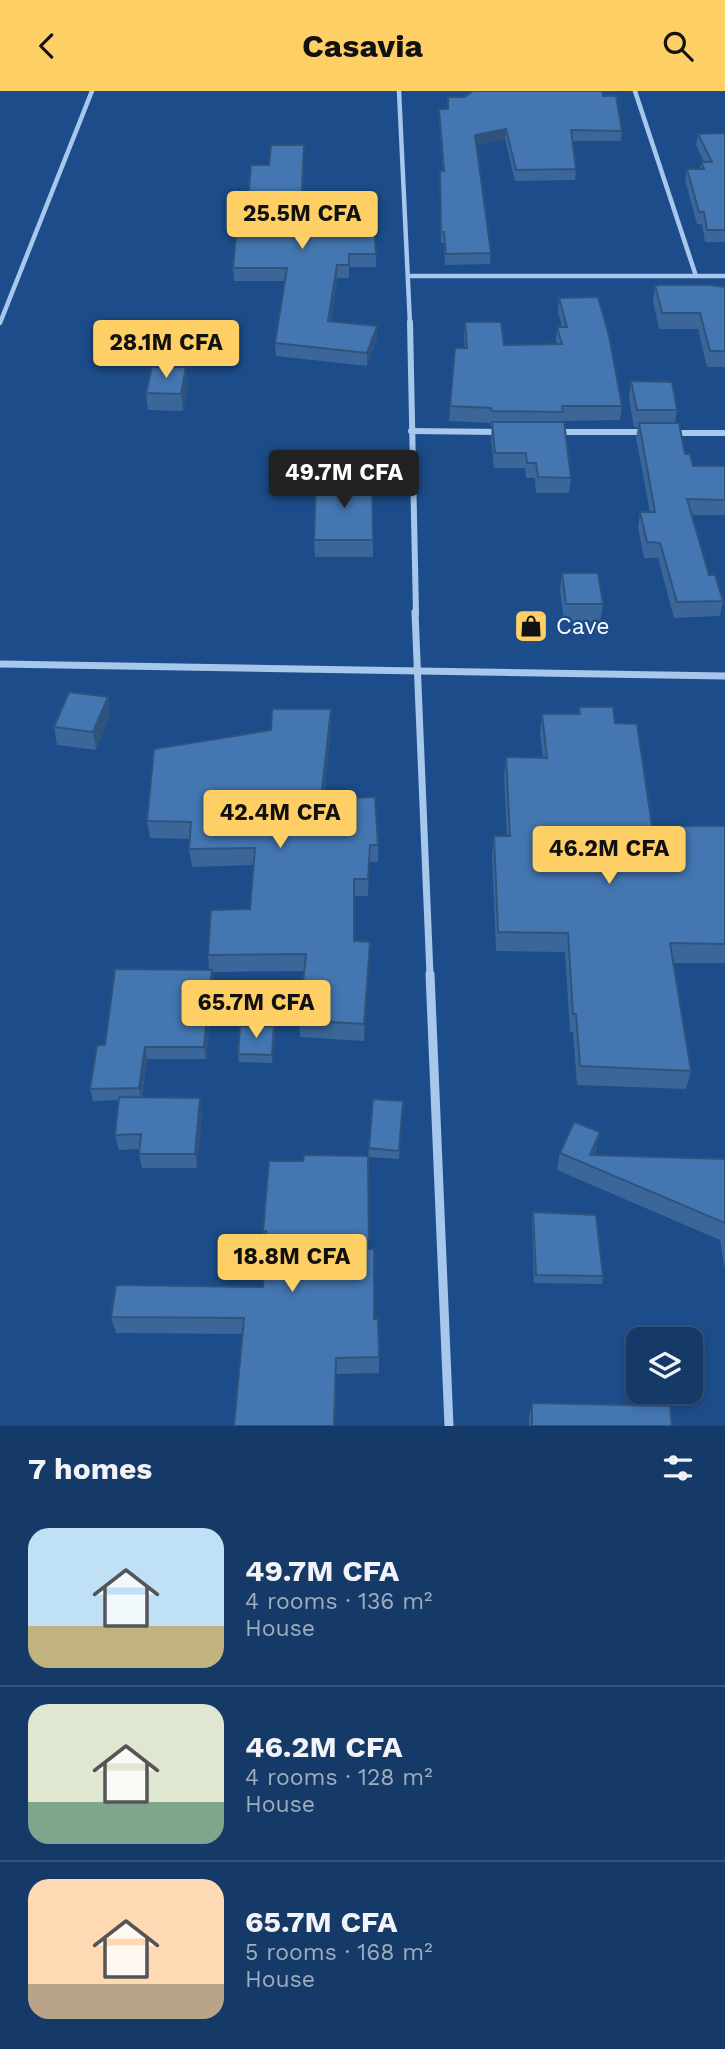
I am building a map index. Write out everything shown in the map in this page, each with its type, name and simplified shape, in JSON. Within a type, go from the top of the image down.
[{"type":"street","points":[[0,323],[92,91]]},
{"type":"street","points":[[399,91],[410,276],[417,673],[449,1426]]},
{"type":"street","points":[[635,91],[696,276]]},
{"type":"street","points":[[410,276],[725,276]]},
{"type":"street","points":[[411,431],[506,432]]},
{"type":"street","points":[[547,432],[657,432]]},
{"type":"street","points":[[670,433],[725,433]]},
{"type":"street","points":[[0,664],[725,676]]},
{"type":"building","points":[[473,91],[602,91],[603,96],[616,96],[622,131],[571,130],[576,169],[516,170],[506,129],[475,135],[491,253],[446,254],[444,232],[441,232],[440,170],[444,171],[439,109],[448,109],[448,97],[465,97]]},
{"type":"building","points":[[725,133],[725,230],[707,230],[704,212],[699,212],[687,169],[704,169],[701,162],[712,162],[698,134]]},
{"type":"building","points":[[271,145],[304,145],[301,206],[373,207],[376,254],[349,254],[349,265],[337,265],[328,321],[377,326],[367,353],[275,343],[287,268],[233,268],[239,201],[248,201],[251,165],[269,165]]},
{"type":"building","points":[[655,285],[725,287],[725,351],[710,351],[700,313],[662,313]]},
{"type":"building","points":[[598,297],[609,336],[622,406],[562,406],[563,412],[492,411],[491,408],[450,406],[455,348],[467,348],[465,322],[501,322],[504,345],[562,344],[557,327],[567,327],[559,298]]},
{"type":"building","points":[[152,367],[186,367],[181,394],[146,393]]},
{"type":"building","points":[[631,381],[672,382],[677,410],[637,410]]},
{"type":"building","points":[[492,422],[564,422],[571,478],[538,477],[536,463],[527,463],[526,453],[495,453]]},
{"type":"building","points":[[639,423],[679,423],[685,454],[690,454],[693,466],[725,466],[725,500],[687,499],[709,575],[715,575],[723,601],[677,602],[660,543],[647,542],[640,512],[655,512]]},
{"type":"building","points":[[316,479],[372,479],[373,540],[314,540]]},
{"type":"building","points":[[562,573],[598,573],[603,604],[566,604]]},
{"type":"building","points":[[69,692],[108,697],[93,732],[54,727]]},
{"type":"building","points":[[579,707],[613,707],[615,723],[637,724],[652,826],[725,826],[725,944],[670,943],[691,1071],[580,1066],[576,1014],[573,1014],[568,933],[498,932],[494,836],[510,836],[506,757],[547,758],[542,714],[580,714]]},
{"type":"building","points":[[272,709],[331,709],[321,799],[375,797],[378,845],[370,845],[368,879],[354,879],[354,941],[370,942],[364,1024],[299,1020],[306,954],[208,955],[211,910],[250,909],[255,848],[189,849],[191,822],[147,821],[154,749],[271,730]]},
{"type":"building","points":[[115,969],[212,970],[204,1047],[145,1047],[139,1088],[90,1089],[97,1045],[105,1045]]},
{"type":"building","points":[[240,1026],[274,1026],[272,1055],[238,1054]]},
{"type":"building","points":[[119,1097],[200,1098],[195,1154],[139,1154],[141,1134],[115,1135]]},
{"type":"building","points":[[373,1099],[403,1101],[399,1151],[369,1148]]},
{"type":"building","points":[[574,1122],[600,1132],[590,1155],[725,1159],[725,1223],[560,1153]]},
{"type":"building","points":[[304,1155],[368,1156],[369,1249],[374,1249],[374,1319],[378,1319],[379,1357],[336,1358],[334,1426],[234,1426],[244,1318],[111,1317],[116,1285],[263,1287],[266,1231],[263,1231],[269,1161],[303,1161]]},
{"type":"building","points":[[533,1212],[596,1215],[603,1276],[536,1275]]},
{"type":"building","points":[[532,1403],[670,1406],[672,1426],[532,1426]]},
{"type":"place","name":"Cave","points":[[531,626]]}]
